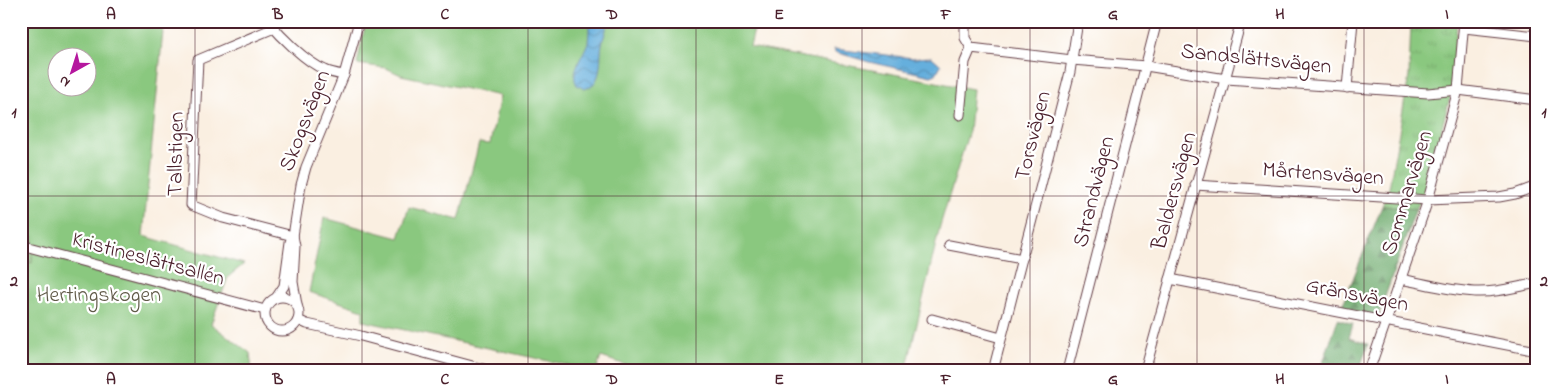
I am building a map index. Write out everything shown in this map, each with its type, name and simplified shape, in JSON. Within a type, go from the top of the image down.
[{"type":"street","name":"Skogsvägen","points":[[276,298],[284,286],[290,242],[293,236],[301,185],[306,167],[344,75],[359,21]]},
{"type":"street","points":[[960,115],[965,62],[971,48],[965,38],[965,21]]},
{"type":"street","name":"Torsvägen","points":[[993,371],[1072,60],[1078,21]]},
{"type":"street","name":"Strandvägen","points":[[1067,371],[1157,21]]},
{"type":"street","name":"Baldersvägen","points":[[1145,371],[1241,21]]},
{"type":"street","points":[[1347,88],[1353,21]]},
{"type":"street","points":[[271,25],[307,59],[323,70],[344,75]]},
{"type":"street","name":"Tallstigen","points":[[271,25],[198,60],[191,205],[223,218],[293,236]]},
{"type":"street","points":[[1464,25],[1537,36]]},
{"type":"street","name":"Sommarvägen","points":[[1369,371],[1428,200],[1458,90],[1464,25]]},
{"type":"street","name":"Sandslättsvägen","points":[[971,48],[1072,60],[1146,66],[1226,79],[1428,93],[1458,90],[1537,100]]},
{"type":"street","name":"Mårtensvägen","points":[[1195,185],[1428,200],[1499,197],[1516,194],[1537,186]]},
{"type":"street","name":"Skogsvägen","points":[[293,236],[295,246],[293,282],[297,307]]},
{"type":"street","name":"Kristineslättsallén","points":[[21,245],[266,310]]},
{"type":"street","points":[[949,245],[1022,259]]},
{"type":"street","name":"Gränsvägen","points":[[1170,279],[1537,351]]},
{"type":"street","points":[[1401,279],[1475,292],[1494,291],[1537,283]]},
{"type":"street","points":[[276,298],[288,298],[297,307],[298,320],[290,330],[277,331],[267,323],[266,310],[270,302],[276,298]]},
{"type":"street","points":[[932,319],[1001,338]]},
{"type":"street","points":[[298,320],[307,324],[361,336],[491,371]]},
{"type":"green space","name":"Hertingskogen","points":[[21,21],[164,21],[143,236],[244,264],[228,277],[211,324],[250,353],[252,371],[21,371],[21,260],[32,263],[33,236],[21,233]]},
{"type":"green space","points":[[366,21],[756,21],[750,47],[973,89],[969,131],[940,226],[906,371],[645,371],[601,357],[595,371],[363,321],[363,310],[309,292],[324,218],[399,238],[409,207],[459,220],[479,143],[490,144],[500,96],[401,75],[386,68],[357,64]]},
{"type":"green space","points":[[1411,21],[1457,21],[1453,86],[1424,195],[1416,209],[1382,206],[1389,188],[1409,76]]},
{"type":"green space","points":[[1382,206],[1416,209],[1378,317],[1341,309]]},
{"type":"green space","points":[[21,233],[33,236],[32,264],[21,260]]},
{"type":"green space","points":[[1338,319],[1353,324],[1349,338],[1368,344],[1359,371],[1320,371]]},
{"type":"water","points":[[589,21],[609,21],[602,44],[598,77],[590,87],[584,89],[577,85],[575,75],[588,42]]},
{"type":"water","points":[[834,49],[913,58],[932,57],[941,65],[936,74],[931,76],[869,62],[835,52]]}]
